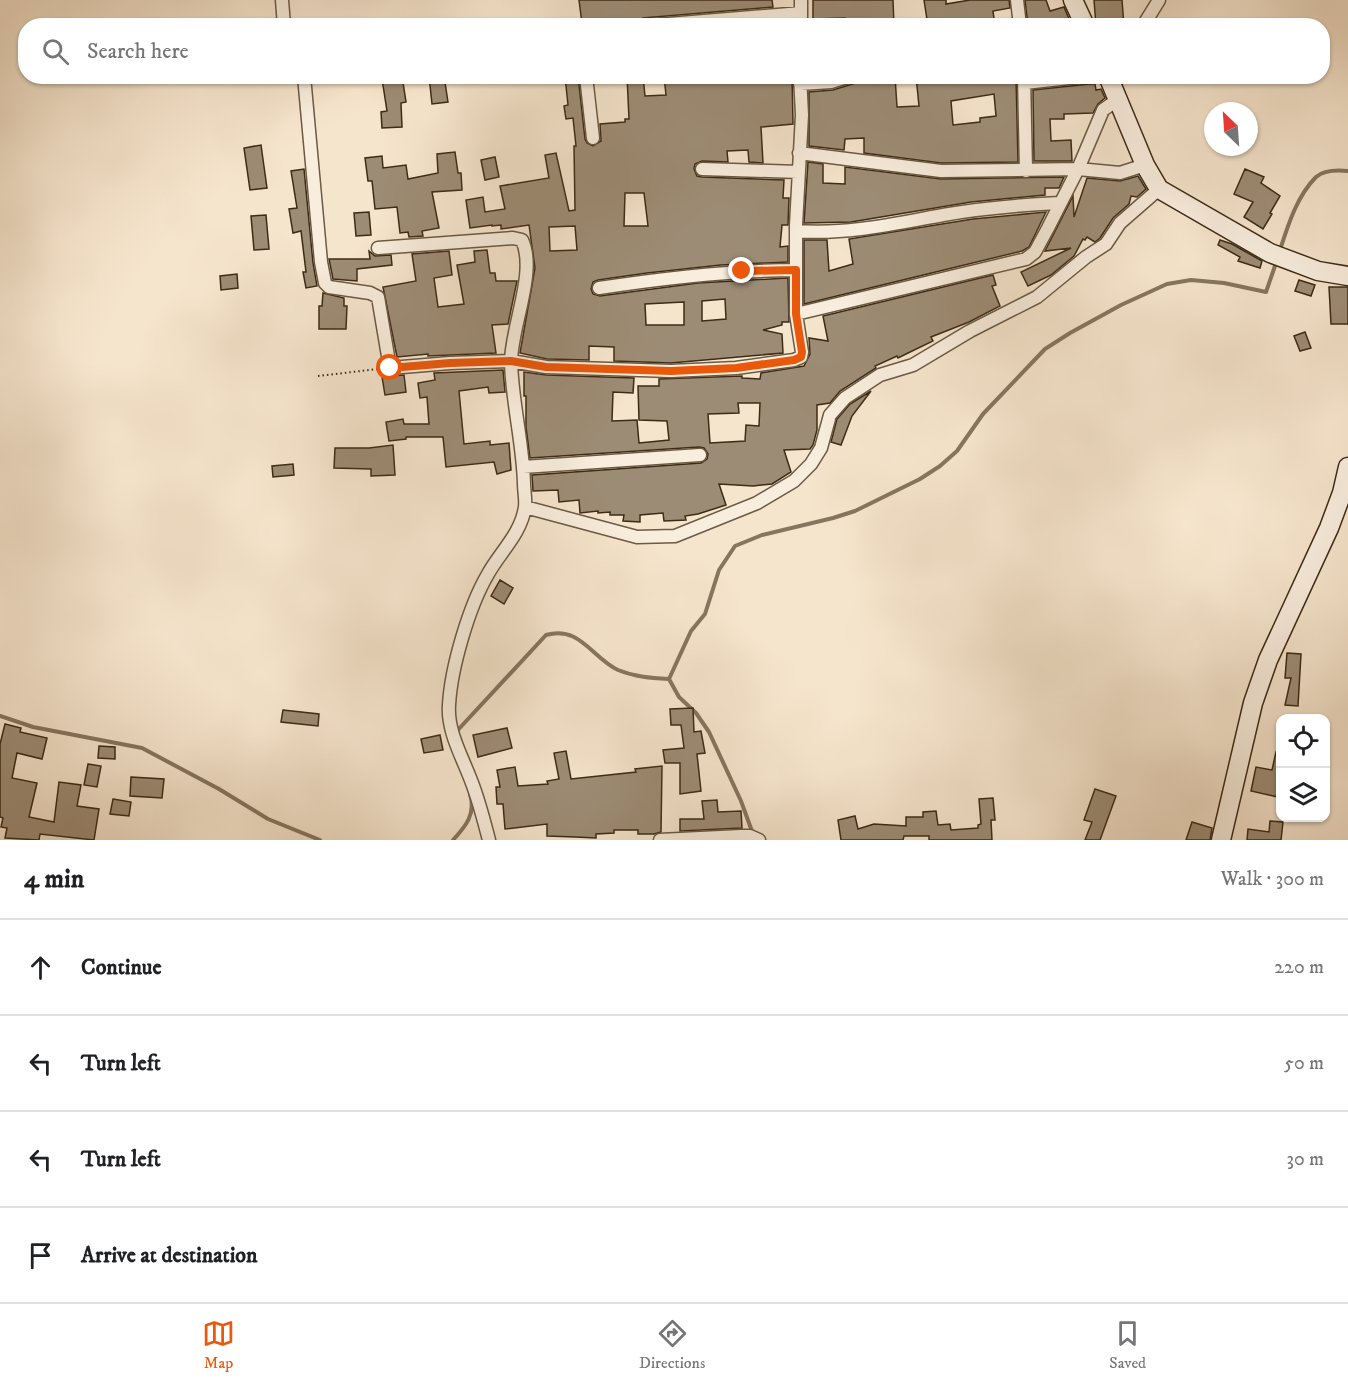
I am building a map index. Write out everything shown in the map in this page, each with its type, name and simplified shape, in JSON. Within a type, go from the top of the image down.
[{"type":"street","points":[[282,0],[283,18]]},
{"type":"street","points":[[1017,0],[1019,18]]},
{"type":"street","points":[[1073,0],[1081,18]]},
{"type":"street","points":[[1148,18],[1159,0]]},
{"type":"street","points":[[741,18],[801,13]]},
{"type":"street","points":[[305,84],[321,262],[325,283],[329,287],[370,293],[378,297],[390,368],[511,361],[546,367],[671,371],[736,368],[801,357],[796,314],[796,231],[802,116],[800,84]]},
{"type":"street","points":[[587,84],[593,138]]},
{"type":"street","points":[[1025,84],[1026,171]]},
{"type":"street","points":[[796,314],[1026,259],[1035,252],[1113,85]]},
{"type":"street","points":[[1113,85],[1153,177]]},
{"type":"street","points":[[799,153],[941,171],[1075,169],[1153,177],[1270,253],[1318,271],[1348,276]]},
{"type":"street","points":[[702,170],[799,172]]},
{"type":"street","points":[[525,507],[636,537],[646,537],[675,536],[757,502],[794,481],[811,464],[821,448],[830,415],[844,398],[880,375],[914,364],[970,331],[1037,297],[1086,257],[1106,244],[1153,177]]},
{"type":"street","points":[[796,231],[820,233],[858,230],[945,214],[1059,203]]},
{"type":"street","points":[[378,248],[513,238],[522,240],[526,264],[523,296],[511,361],[523,467],[525,507],[517,531],[488,574],[475,601],[456,660],[449,706],[456,742],[473,785],[489,840]]},
{"type":"street","points":[[599,288],[742,271],[796,270]]},
{"type":"street","points":[[523,467],[700,455]]},
{"type":"street","points":[[1221,840],[1253,702],[1268,660],[1329,528],[1342,493],[1348,467]]},
{"type":"street","points":[[660,840],[741,836],[750,836],[759,840]]},
{"type":"path","points":[[318,376],[390,368]]},
{"type":"building","points":[[579,0],[772,0],[773,7],[643,18],[581,18]]},
{"type":"building","points":[[813,0],[893,0],[894,18],[813,18]]},
{"type":"building","points":[[924,0],[946,0],[946,4],[970,0],[1009,0],[1010,8],[993,11],[994,18],[927,18]]},
{"type":"building","points":[[1025,0],[1046,0],[1050,11],[1064,7],[1069,18],[1027,18]]},
{"type":"building","points":[[1094,0],[1122,0],[1123,18],[1095,18]]},
{"type":"building","points":[[383,84],[403,84],[406,102],[401,103],[402,127],[382,128],[381,112],[387,111]]},
{"type":"building","points":[[430,84],[445,84],[448,102],[432,104]]},
{"type":"building","points":[[566,84],[579,84],[585,139],[593,146],[601,141],[600,124],[625,122],[625,119],[629,119],[627,84],[644,84],[645,96],[666,95],[665,84],[792,84],[793,124],[761,127],[763,163],[749,162],[748,150],[727,151],[728,162],[702,161],[695,164],[694,169],[697,176],[702,177],[784,180],[783,198],[789,198],[788,225],[782,225],[780,247],[788,246],[788,262],[721,265],[647,273],[598,280],[593,282],[591,289],[593,294],[600,296],[698,283],[788,278],[789,322],[782,322],[782,325],[763,330],[782,334],[783,353],[671,363],[614,361],[614,347],[589,346],[589,360],[547,359],[520,353],[535,268],[529,225],[501,229],[501,225],[470,228],[466,200],[483,197],[485,212],[505,209],[500,186],[549,178],[545,155],[556,153],[569,211],[575,210],[574,146],[576,146],[573,118],[566,119],[564,106],[568,105]],"holes":[[[625,193],[644,193],[648,226],[624,226]],[[575,226],[577,250],[550,251],[549,227]],[[725,299],[726,319],[702,321],[702,301]],[[684,302],[684,325],[646,325],[645,304]]]},
{"type":"building","points":[[852,84],[896,84],[897,107],[919,106],[917,84],[1016,84],[1018,162],[941,163],[864,153],[864,138],[845,139],[844,150],[809,146],[809,92],[833,90]],"holes":[[[994,94],[996,116],[980,118],[980,122],[953,125],[951,101]]]},
{"type":"building","points":[[1095,84],[1096,90],[1101,89],[1105,98],[1093,113],[1064,114],[1064,119],[1050,119],[1051,141],[1071,140],[1072,161],[1034,161],[1033,90]]},
{"type":"building","points":[[261,145],[267,188],[250,190],[244,148]]},
{"type":"building","points":[[455,152],[458,173],[461,173],[462,190],[432,192],[439,228],[422,231],[423,236],[409,237],[408,232],[400,233],[397,207],[375,209],[372,181],[368,181],[365,158],[382,156],[383,168],[406,165],[408,179],[438,173],[437,154]]},
{"type":"building","points":[[495,157],[499,177],[485,180],[481,160]]},
{"type":"building","points":[[808,162],[823,164],[823,183],[845,184],[845,167],[941,179],[1064,177],[1059,188],[1045,188],[1045,195],[971,202],[851,222],[804,223]]},
{"type":"building","points":[[304,169],[317,286],[306,288],[301,231],[293,233],[289,209],[297,208],[291,171]]},
{"type":"building","points":[[1245,169],[1264,177],[1261,183],[1280,196],[1263,229],[1244,217],[1253,202],[1234,194]]},
{"type":"building","points":[[1138,176],[1146,189],[1137,197],[1131,196],[1129,204],[1113,218],[1100,238],[1095,242],[1087,237],[1083,239],[1074,256],[1051,275],[1028,286],[1021,272],[1071,248],[1045,251],[1073,196],[1074,217],[1087,178],[1120,181]]},
{"type":"building","points":[[369,212],[371,235],[356,236],[354,213]]},
{"type":"building","points":[[1046,212],[1029,247],[1022,251],[804,304],[804,240],[827,240],[829,271],[853,264],[849,239],[973,219]]},
{"type":"building","points":[[266,215],[269,249],[254,250],[251,216]]},
{"type":"building","points":[[1220,240],[1262,261],[1260,268],[1238,261],[1240,257],[1218,245]]},
{"type":"building","points":[[487,250],[490,273],[495,273],[496,281],[517,281],[508,324],[492,325],[496,353],[397,357],[383,287],[416,281],[412,254],[449,251],[452,275],[434,278],[438,307],[464,304],[457,265],[475,262],[474,251]]},
{"type":"building","points":[[369,251],[375,256],[391,255],[392,265],[357,269],[357,281],[333,279],[329,259],[370,259]]},
{"type":"building","points":[[237,274],[238,288],[221,290],[220,276]]},
{"type":"building","points":[[993,275],[996,285],[992,286],[1000,306],[969,322],[931,337],[933,341],[898,358],[897,356],[875,366],[876,368],[840,391],[830,403],[817,405],[817,430],[813,445],[810,449],[784,450],[791,472],[772,484],[753,486],[719,484],[726,505],[685,516],[686,520],[664,521],[663,513],[640,515],[640,522],[623,521],[624,515],[610,515],[610,512],[580,513],[579,500],[559,502],[558,490],[533,491],[532,475],[701,463],[707,459],[708,454],[704,448],[699,447],[530,458],[526,427],[524,372],[634,378],[633,393],[613,392],[612,421],[637,420],[639,443],[669,440],[667,421],[639,420],[638,386],[659,386],[659,379],[742,376],[742,378],[760,379],[761,373],[804,366],[810,354],[809,338],[828,341],[823,316]],"holes":[[[738,403],[760,403],[759,426],[746,425],[745,441],[710,443],[708,414],[739,413]]]},
{"type":"building","points":[[1299,280],[1315,285],[1311,296],[1295,291]]},
{"type":"building","points":[[1329,287],[1348,287],[1348,324],[1331,324]]},
{"type":"building","points":[[323,293],[344,298],[344,306],[347,306],[346,329],[319,329],[319,306],[322,306]]},
{"type":"building","points":[[1305,332],[1311,348],[1300,351],[1294,336]]},
{"type":"building","points":[[503,370],[505,392],[489,393],[488,387],[459,391],[464,444],[490,441],[490,445],[509,443],[511,470],[497,474],[494,462],[446,467],[443,437],[406,437],[406,439],[389,441],[386,422],[403,419],[404,424],[429,424],[427,397],[420,398],[418,383],[435,380],[434,373]]},
{"type":"building","points":[[381,371],[390,376],[404,375],[406,392],[385,395]]},
{"type":"building","points":[[871,391],[852,416],[841,445],[831,442],[837,419],[850,404]]},
{"type":"building","points":[[393,445],[395,475],[371,476],[371,469],[334,468],[335,448]]},
{"type":"building","points":[[293,464],[294,475],[273,477],[272,466]]},
{"type":"building","points":[[500,580],[513,588],[504,604],[491,596]]},
{"type":"building","points":[[1287,653],[1301,654],[1298,706],[1285,705],[1291,678],[1285,678]]},
{"type":"building","points":[[693,708],[694,732],[701,731],[705,753],[697,754],[701,791],[680,794],[680,763],[665,763],[663,750],[684,748],[681,725],[671,725],[670,709]]},
{"type":"building","points":[[283,710],[319,714],[318,726],[281,722]]},
{"type":"building","points":[[5,724],[21,728],[20,732],[47,738],[42,759],[17,753],[12,778],[37,783],[29,817],[54,822],[59,782],[81,785],[77,806],[99,809],[94,840],[40,834],[39,840],[5,838],[7,828],[1,827],[3,818],[0,817],[0,744]]},
{"type":"building","points":[[507,728],[512,748],[478,757],[473,735]]},
{"type":"building","points":[[440,735],[443,750],[424,753],[421,739]]},
{"type":"building","points":[[99,746],[115,747],[115,759],[98,758]]},
{"type":"building","points":[[566,751],[571,779],[636,772],[635,769],[662,766],[661,832],[638,834],[638,830],[614,830],[614,833],[596,834],[596,838],[547,836],[547,824],[505,829],[503,804],[497,804],[496,787],[500,787],[497,770],[515,767],[518,786],[548,784],[547,781],[559,779],[554,753]]},
{"type":"building","points":[[1276,752],[1276,797],[1251,791],[1256,767],[1272,770]]},
{"type":"building","points":[[88,764],[101,766],[97,787],[84,785]]},
{"type":"building","points":[[131,777],[164,779],[162,798],[130,796]]},
{"type":"building","points":[[1095,789],[1116,796],[1100,840],[1085,840],[1092,822],[1084,820]]},
{"type":"building","points":[[993,798],[995,820],[991,820],[992,840],[929,840],[929,836],[904,836],[903,840],[841,840],[838,820],[855,816],[858,829],[874,824],[906,826],[906,817],[923,817],[923,812],[936,811],[938,825],[950,824],[951,830],[978,828],[981,824],[979,799]]},
{"type":"building","points":[[113,799],[131,802],[129,816],[110,814]]},
{"type":"building","points":[[717,800],[718,812],[741,811],[742,828],[680,831],[680,819],[704,819],[702,801]]},
{"type":"building","points":[[1270,821],[1283,822],[1281,840],[1247,840],[1248,829],[1269,832]]},
{"type":"building","points":[[1192,822],[1212,828],[1210,840],[1186,840]]},
{"type":"waterway","points":[[1280,250],[1294,211],[1309,185],[1323,173],[1348,171]]},
{"type":"waterway","points":[[753,834],[741,801],[709,732],[696,713],[679,697],[669,679],[691,631],[705,614],[719,570],[735,546],[762,535],[855,511],[920,479],[957,451],[983,414],[1045,349],[1121,305],[1167,284],[1191,280],[1224,283],[1266,292],[1277,260]]},
{"type":"waterway","points":[[456,732],[546,635],[558,633],[577,639],[618,670],[643,677],[669,679]]},
{"type":"waterway","points":[[0,716],[33,727],[142,748],[219,789],[268,819],[320,840]]},
{"type":"waterway","points":[[453,840],[471,814],[470,794]]},
{"type":"route","points":[[390,368],[511,361],[546,367],[671,371],[736,368],[801,357],[796,314],[796,270],[742,271]]}]
